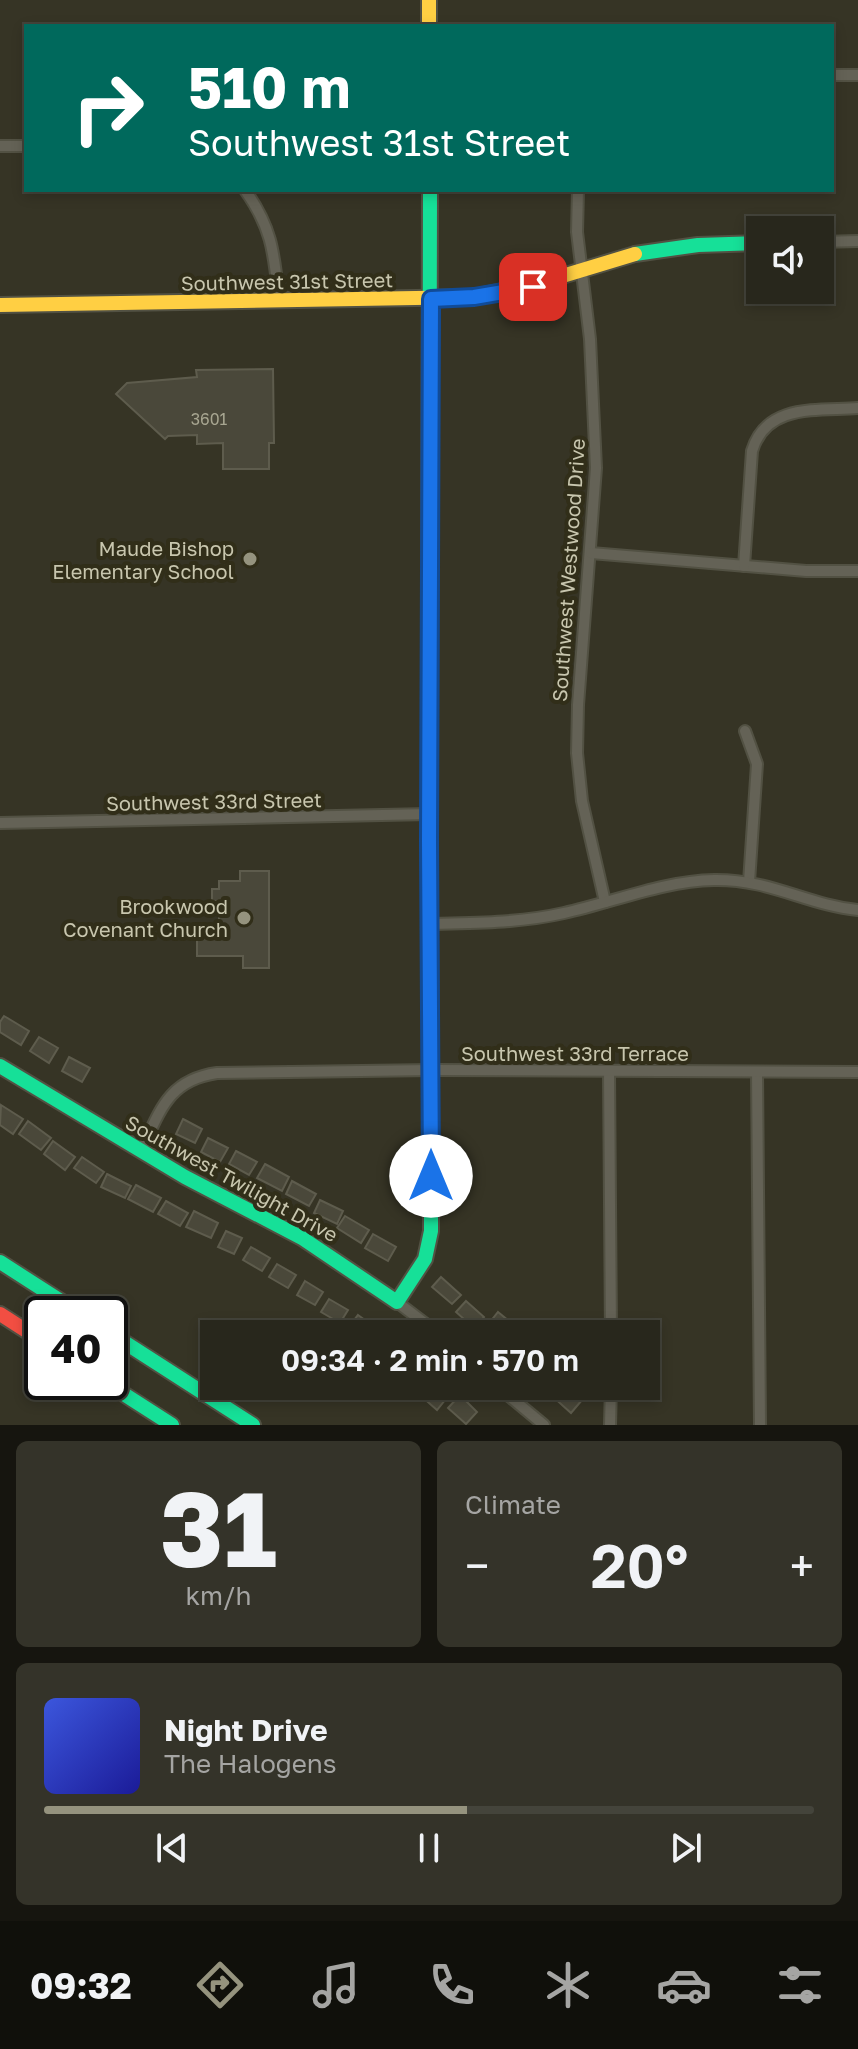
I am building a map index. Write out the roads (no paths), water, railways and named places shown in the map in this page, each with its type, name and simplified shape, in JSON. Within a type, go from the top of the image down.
[{"type":"main road","points":[[429,0],[429,24]]},
{"type":"main road","points":[[397,1302],[419,1270],[429,1244],[432,1070],[429,924],[430,192]]},
{"type":"main road","name":"Southwest 31st Street","points":[[0,305],[431,299],[485,295],[533,287],[580,270],[666,248],[746,243]]},
{"type":"main road","name":"Southwest Twilight Drive","points":[[0,1066],[185,1177],[302,1238],[397,1302]]},
{"type":"main road","points":[[0,1262],[53,1296]]},
{"type":"main road","points":[[0,1314],[24,1329]]},
{"type":"main road","points":[[128,1345],[253,1425]]},
{"type":"main road","points":[[128,1397],[172,1425]]},
{"type":"street","points":[[834,75],[858,75]]},
{"type":"street","points":[[0,146],[24,146]]},
{"type":"street","points":[[246,192],[264,220],[272,242],[279,300]]},
{"type":"street","name":"Southwest Westwood Drive","points":[[578,192],[580,270],[590,339],[596,468],[577,753],[587,830],[605,902]]},
{"type":"street","points":[[834,242],[858,241]]},
{"type":"street","points":[[744,566],[752,451],[757,436],[771,421],[784,414],[858,408]]},
{"type":"street","points":[[591,553],[806,571],[858,571]]},
{"type":"street","points":[[745,731],[757,764],[749,882]]},
{"type":"street","name":"Southwest 33rd Street","points":[[0,823],[429,814]]},
{"type":"street","points":[[429,924],[524,920],[676,884],[718,880],[775,887],[828,906],[858,910]]},
{"type":"street","name":"Southwest 33rd Terrace","points":[[141,1151],[164,1104],[173,1093],[202,1075],[432,1070],[858,1072]]},
{"type":"street","points":[[609,1072],[611,1320]]},
{"type":"street","points":[[757,1072],[760,1425]]},
{"type":"street","name":"Southwest Twilight Drive","points":[[397,1302],[421,1320]]},
{"type":"street","points":[[514,1400],[544,1425]]},
{"type":"street","points":[[610,1425],[611,1400]]},
{"type":"place","name":"Maude Bishop Elementary School","points":[[250,559]]},
{"type":"place","name":"Brookwood Covenant Church","points":[[244,918]]}]
